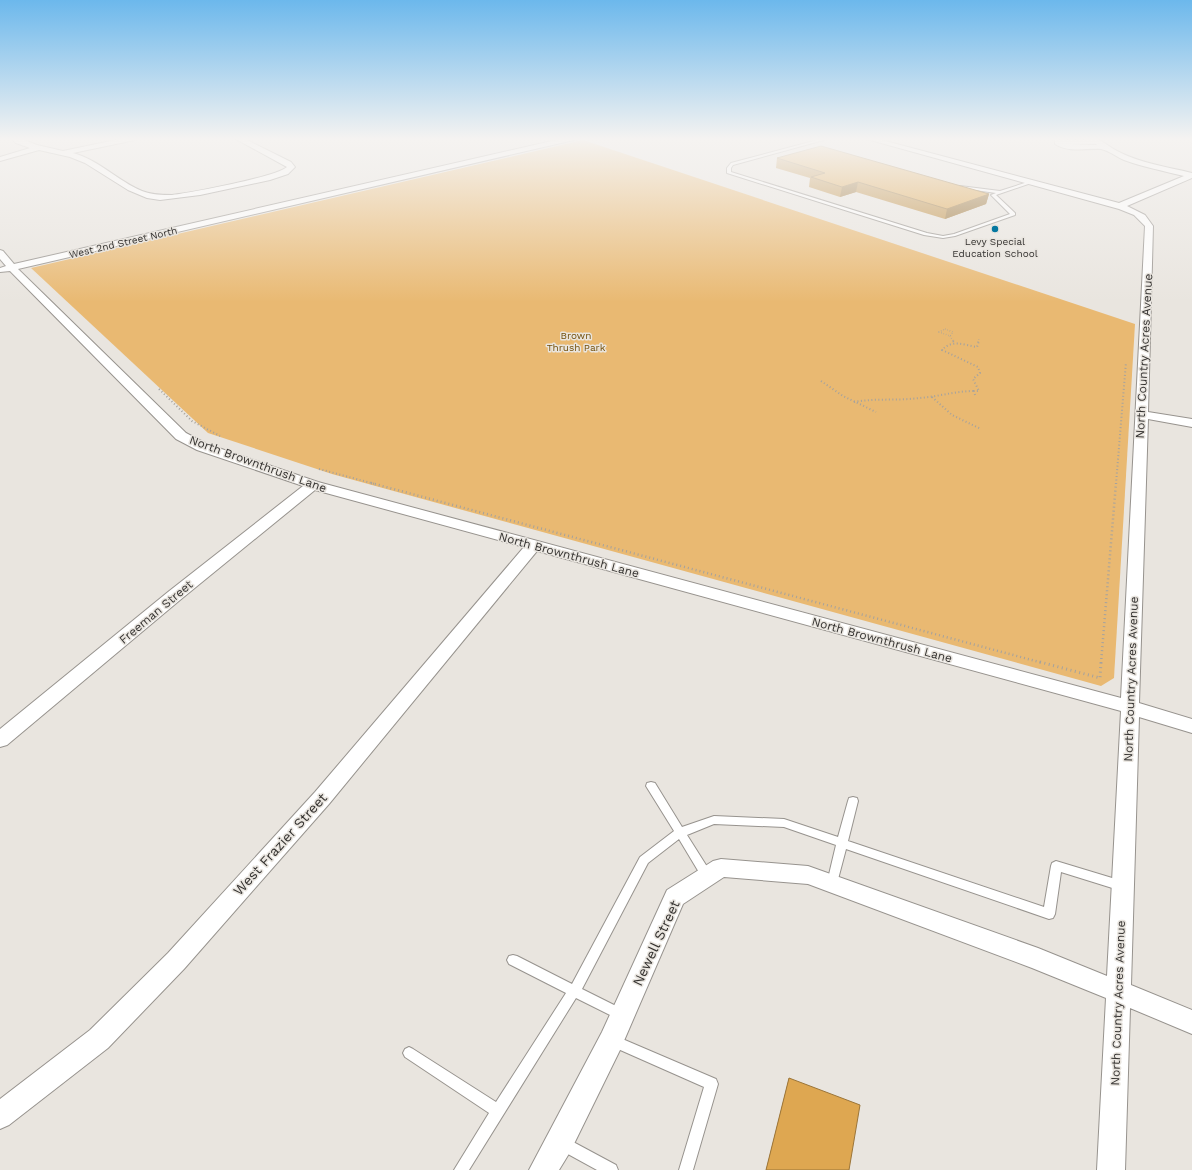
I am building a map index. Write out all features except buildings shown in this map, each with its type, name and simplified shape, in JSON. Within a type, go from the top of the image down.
[{"type":"street","points":[[139,193],[151,197],[167,198],[194,193]]},
{"type":"street","name":"West 2nd Street North","points":[[6,269],[337,193]]},
{"type":"street","name":"North Country Acres Avenue","points":[[1070,193],[1119,206],[1144,217],[1149,226],[1111,1170]]},
{"type":"street","points":[[1119,206],[1151,193]]},
{"type":"street","name":"North Brownthrush Lane","points":[[0,253],[6,269],[181,436],[202,447],[313,485],[1192,726]]},
{"type":"street","points":[[1141,414],[1192,423]]},
{"type":"street","name":"Freeman Street","points":[[0,740],[313,485]]},
{"type":"street","name":"West Frazier Street","points":[[0,1116],[99,1039],[176,961],[322,798],[534,545]]},
{"type":"street","name":"Newell Street","points":[[543,1170],[560,1142],[611,1041],[675,897],[721,868],[808,874],[1002,945],[1192,1022]]},
{"type":"lane","points":[[792,193],[926,234],[943,237],[955,235],[1013,214],[993,195],[999,193]]},
{"type":"lane","points":[[651,786],[707,877]]},
{"type":"lane","points":[[832,883],[853,801]]},
{"type":"lane","points":[[461,1170],[574,991],[644,860],[679,833],[714,820],[784,823],[1049,914],[1056,866],[1123,886]]},
{"type":"lane","points":[[513,960],[623,1015]]},
{"type":"lane","points":[[611,1041],[711,1084],[686,1170]]},
{"type":"lane","points":[[409,1053],[498,1111]]},
{"type":"lane","points":[[560,1142],[611,1170]]},
{"type":"path","points":[[950,336],[953,332],[945,329],[939,332],[950,336],[954,342]]},
{"type":"path","points":[[854,402],[870,399],[911,400],[954,392],[979,391],[973,379],[980,373],[978,367],[942,350],[946,344],[954,342],[977,346],[979,339]]},
{"type":"path","points":[[316,469],[1100,678],[1126,356]]},
{"type":"path","points":[[821,382],[854,402],[876,412]]},
{"type":"path","points":[[159,389],[192,421],[221,436]]},
{"type":"path","points":[[974,391],[975,395]]},
{"type":"path","points":[[932,397],[952,415],[981,429]]},
{"type":"green space","name":"Brown Thrush Park","points":[[356,193],[741,193],[1135,324],[1114,678],[1101,686],[332,474],[208,433],[31,268]]},
{"type":"place","name":"Levy Special Education School","points":[[995,229]]}]
